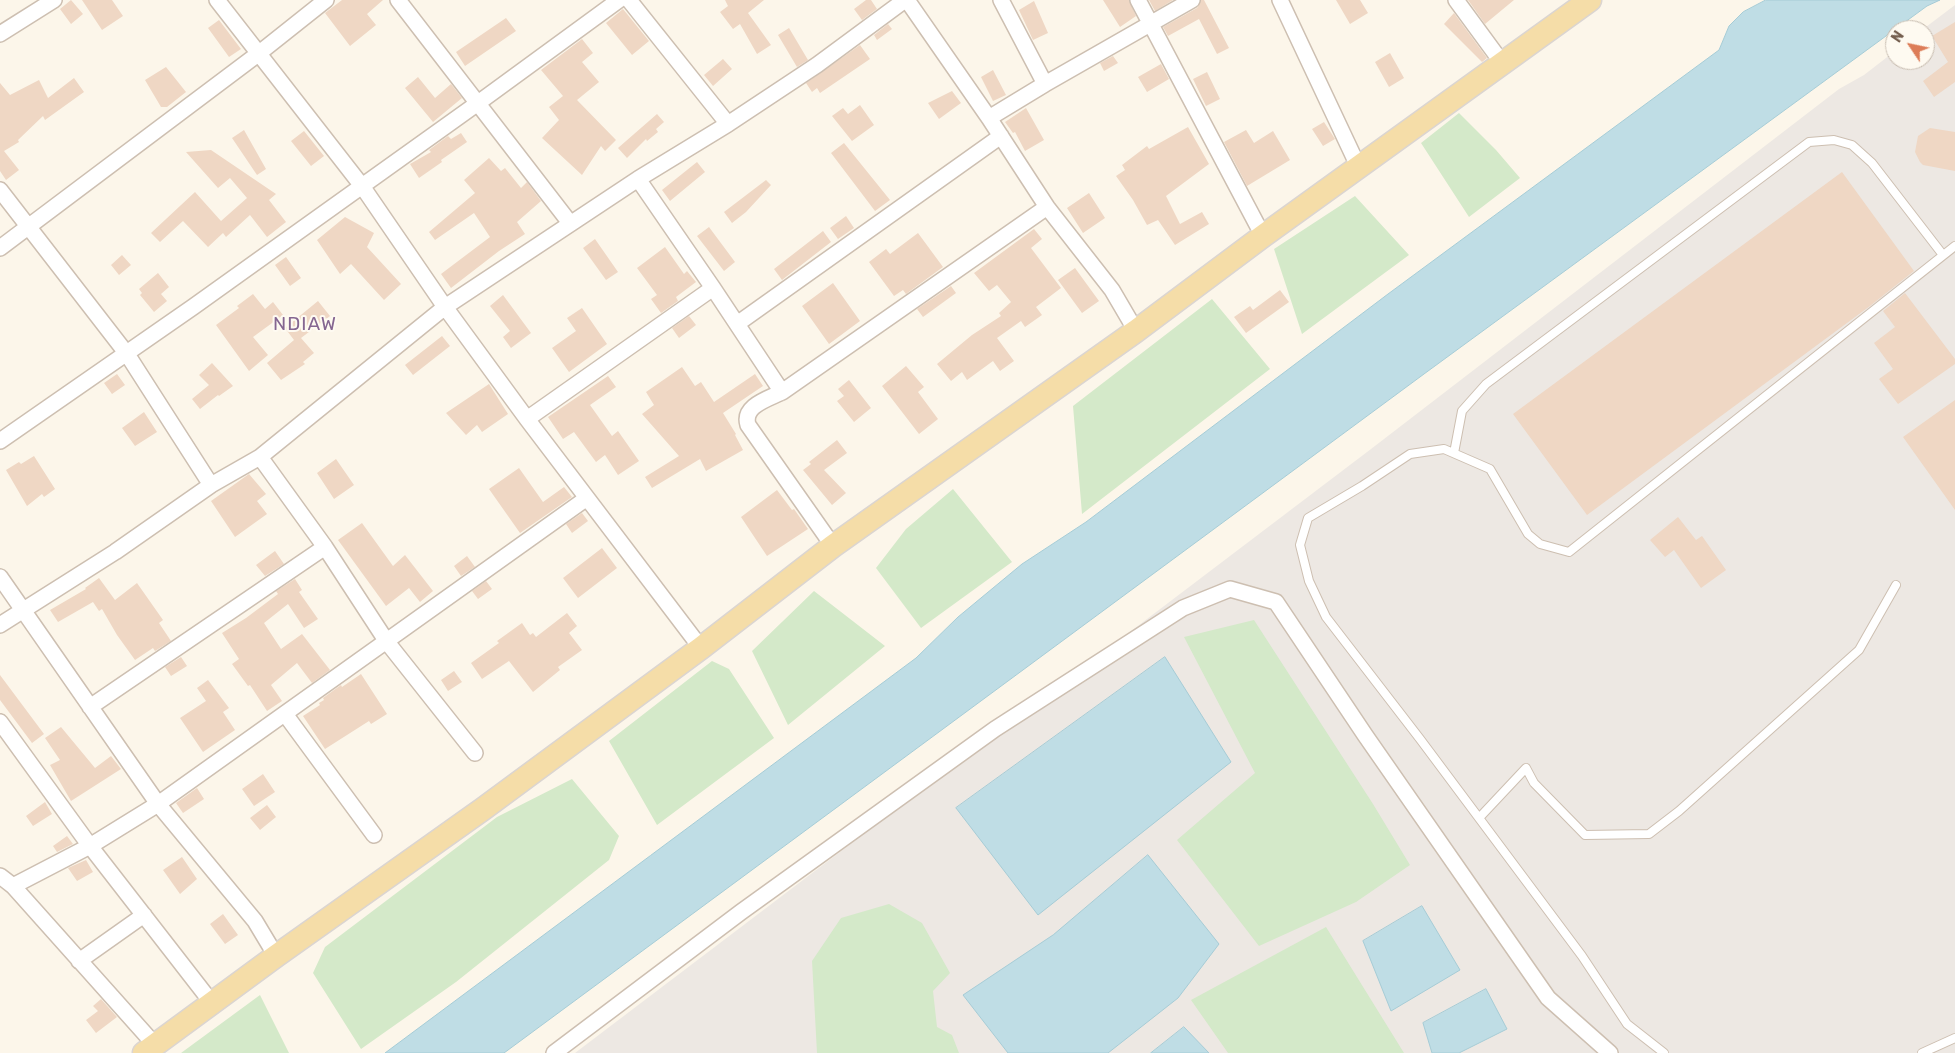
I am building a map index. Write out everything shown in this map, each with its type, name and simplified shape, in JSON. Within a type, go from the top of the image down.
[{"type":"main road","points":[[150,1049],[276,956],[483,809],[701,648],[832,546],[1136,331],[1263,236],[1590,0]]},
{"type":"street","points":[[0,34],[54,0]]},
{"type":"street","points":[[217,0],[362,186],[445,307],[527,419],[701,648]]},
{"type":"street","points":[[0,248],[258,54],[326,0]]},
{"type":"street","points":[[398,0],[570,223]]},
{"type":"street","points":[[0,441],[127,354],[619,0]]},
{"type":"street","points":[[629,0],[728,124]]},
{"type":"street","points":[[0,625],[115,552],[211,485],[260,457],[445,307],[570,223],[728,124],[817,65],[906,0],[990,118],[1047,207],[1112,290],[1136,331]]},
{"type":"street","points":[[1001,0],[1045,84]]},
{"type":"street","points":[[1138,0],[1263,236]]},
{"type":"street","points":[[990,118],[1045,84],[1192,0]]},
{"type":"street","points":[[1280,0],[1359,168]]},
{"type":"street","points":[[1456,0],[1503,64]]},
{"type":"street","points":[[736,324],[1002,136]]},
{"type":"street","points":[[638,179],[782,392]]},
{"type":"street","points":[[0,190],[127,354],[211,485]]},
{"type":"street","points":[[832,546],[748,425],[746,417],[753,407],[782,392],[1047,207]]},
{"type":"street","points":[[527,419],[713,288]]},
{"type":"street","points":[[260,457],[325,547],[387,642],[475,753]]},
{"type":"street","points":[[13,886],[90,846],[158,804],[587,498]]},
{"type":"street","points":[[90,707],[325,547]]},
{"type":"street","points":[[0,577],[158,804],[255,922],[276,956]]},
{"type":"street","points":[[554,1053],[741,912],[995,729],[1183,608],[1230,589],[1276,602],[1365,735],[1548,998],[1610,1053]]},
{"type":"street","points":[[285,714],[374,835]]},
{"type":"street","points":[[0,722],[90,846],[212,1004]]},
{"type":"street","points":[[0,876],[13,886],[79,961],[150,1049]]},
{"type":"street","points":[[79,961],[144,915]]},
{"type":"lane","points":[[1454,453],[1462,411],[1486,384],[1809,142],[1834,140],[1852,145],[1872,163],[1943,255]]},
{"type":"lane","points":[[1664,1053],[1627,1024],[1582,956],[1326,617],[1309,581],[1300,545],[1308,518],[1362,486],[1410,454],[1444,449],[1490,468],[1528,534],[1540,544],[1570,552],[1955,246]]},
{"type":"lane","points":[[1479,818],[1526,768],[1534,783],[1585,835],[1650,834],[1679,811],[1859,650],[1896,585]]},
{"type":"lane","points":[[1922,1053],[1955,1038]]},
{"type":"shaded area","points":[[1955,5],[1955,1053],[575,1053],[1371,449],[1839,89],[1864,75],[1885,59],[1885,70],[1935,70],[1935,20]]},
{"type":"green space","points":[[1459,113],[1496,150],[1520,178],[1469,217],[1421,143]]},
{"type":"green space","points":[[1355,196],[1409,255],[1302,334],[1274,249]]},
{"type":"green space","points":[[1212,299],[1270,369],[1082,514],[1073,406]]},
{"type":"green space","points":[[953,489],[1012,562],[921,628],[876,568],[906,529]]},
{"type":"green space","points":[[814,591],[885,646],[788,725],[752,651]]},
{"type":"green space","points":[[1254,620],[1373,804],[1410,865],[1356,902],[1259,946],[1177,840],[1255,773],[1184,637]]},
{"type":"green space","points":[[712,661],[729,669],[774,738],[657,825],[609,741]]},
{"type":"green space","points":[[572,779],[619,836],[609,860],[456,982],[361,1049],[313,973],[325,947],[497,817]]},
{"type":"green space","points":[[889,904],[922,923],[950,973],[933,991],[937,1027],[952,1035],[959,1053],[817,1053],[812,961],[841,918]]},
{"type":"green space","points":[[1326,927],[1404,1053],[1228,1053],[1191,1000]]},
{"type":"green space","points":[[260,995],[289,1053],[181,1053]]},
{"type":"water","points":[[1766,0],[1940,0],[1927,6],[1908,20],[1885,20],[1885,37],[1424,374],[504,1053],[385,1053],[916,658],[958,617],[1022,564],[1086,522],[1388,294],[1719,50],[1729,26],[1743,12]]},
{"type":"water","points":[[1165,657],[1231,762],[1038,915],[956,808]]},
{"type":"water","points":[[1148,855],[1219,944],[1178,998],[1108,1053],[1008,1053],[963,995],[1053,935]]},
{"type":"water","points":[[1422,906],[1460,970],[1391,1011],[1363,941]]},
{"type":"water","points":[[1486,989],[1507,1029],[1459,1053],[1432,1053],[1423,1023]]},
{"type":"water","points":[[1184,1027],[1209,1053],[1151,1053]]},
{"type":"building","points":[[71,0],[83,14],[71,24],[60,9]]},
{"type":"building","points":[[82,0],[112,0],[123,16],[102,30]]},
{"type":"building","points":[[342,0],[383,0],[367,14],[376,25],[350,46],[325,13]]},
{"type":"building","points":[[725,0],[764,0],[748,13],[771,45],[757,54],[740,24],[733,29],[720,12],[728,6]]},
{"type":"building","points":[[866,0],[871,0],[877,9],[862,20],[854,9]]},
{"type":"building","points":[[1103,0],[1129,0],[1136,16],[1120,27]]},
{"type":"building","points":[[1149,0],[1173,0],[1155,11]]},
{"type":"building","points":[[1201,0],[1204,0],[1229,48],[1217,54],[1199,19],[1168,36],[1163,27],[1197,8]]},
{"type":"building","points":[[1336,0],[1360,0],[1368,13],[1350,24]]},
{"type":"building","points":[[1468,0],[1514,0],[1485,24]]},
{"type":"building","points":[[1034,1],[1048,33],[1033,40],[1019,10]]},
{"type":"building","points":[[623,9],[649,41],[632,55],[606,23]]},
{"type":"building","points":[[1454,13],[1487,58],[1482,62],[1444,24]]},
{"type":"building","points":[[506,18],[516,31],[465,66],[456,52]]},
{"type":"building","points":[[219,20],[241,49],[229,57],[208,28]]},
{"type":"building","points":[[1955,22],[1955,82],[1934,97],[1923,81],[1948,62],[1935,41],[1935,34]]},
{"type":"building","points":[[888,24],[892,29],[877,40],[874,35]]},
{"type":"building","points":[[789,28],[808,60],[797,67],[778,35]]},
{"type":"building","points":[[582,39],[593,53],[582,62],[599,82],[577,100],[616,140],[605,151],[601,146],[582,175],[542,138],[559,120],[549,107],[563,96],[541,70]]},
{"type":"building","points":[[860,45],[870,59],[820,93],[817,88],[812,92],[806,83]]},
{"type":"building","points":[[1390,53],[1404,78],[1389,87],[1375,62]]},
{"type":"building","points":[[1113,56],[1118,63],[1104,71],[1100,63]]},
{"type":"building","points":[[723,59],[732,69],[713,86],[704,75]]},
{"type":"building","points":[[1161,64],[1169,79],[1147,92],[1138,77]]},
{"type":"building","points":[[166,67],[186,92],[167,107],[161,107],[145,80]]},
{"type":"building","points":[[993,70],[1006,95],[993,101],[981,77]]},
{"type":"building","points":[[1207,72],[1220,99],[1206,106],[1193,79]]},
{"type":"building","points":[[418,77],[435,98],[451,84],[462,98],[433,122],[405,88]]},
{"type":"building","points":[[74,78],[84,92],[45,120],[43,116],[18,140],[19,142],[4,151],[19,170],[6,180],[0,171],[0,83],[10,95],[39,80],[48,98]]},
{"type":"building","points":[[952,91],[961,103],[939,119],[928,103]]},
{"type":"building","points":[[860,105],[874,125],[852,141],[832,116],[843,108],[848,114]]},
{"type":"building","points":[[1026,108],[1044,140],[1025,151],[1015,132],[1013,133],[1005,122]]},
{"type":"building","points":[[657,114],[664,122],[656,129],[658,132],[647,141],[646,139],[627,158],[618,148]]},
{"type":"building","points":[[1324,122],[1335,139],[1323,146],[1312,129]]},
{"type":"building","points":[[1188,127],[1209,164],[1166,196],[1180,224],[1202,212],[1209,224],[1175,245],[1158,220],[1147,225],[1133,200],[1116,176],[1125,170],[1122,165],[1147,146],[1149,149]]},
{"type":"building","points":[[1930,128],[1955,132],[1955,171],[1923,165],[1920,162],[1915,152],[1918,136]]},
{"type":"building","points":[[244,130],[266,169],[257,175],[232,138]]},
{"type":"building","points":[[1246,130],[1254,143],[1273,131],[1290,160],[1247,186],[1224,142]]},
{"type":"building","points":[[304,131],[324,156],[311,166],[291,141]]},
{"type":"building","points":[[461,133],[467,142],[419,178],[410,164],[431,152],[429,150],[448,136],[451,139]]},
{"type":"building","points":[[844,143],[890,200],[875,211],[831,153]]},
{"type":"building","points":[[211,150],[276,194],[269,200],[286,222],[267,237],[250,215],[226,237],[223,233],[208,247],[183,221],[160,242],[151,233],[195,192],[221,221],[247,198],[230,178],[218,188],[186,152]]},
{"type":"building","points":[[489,158],[501,171],[505,168],[521,188],[527,182],[541,201],[517,222],[525,234],[499,251],[451,288],[441,274],[490,237],[474,213],[435,240],[429,232],[475,193],[464,180]]},
{"type":"building","points":[[697,162],[705,172],[670,201],[662,190]]},
{"type":"building","points":[[1842,172],[1914,271],[1870,306],[1587,515],[1513,414]]},
{"type":"building","points":[[766,180],[771,185],[746,212],[732,223],[724,212]]},
{"type":"building","points":[[1089,193],[1105,218],[1083,233],[1067,208]]},
{"type":"building","points":[[846,216],[854,228],[838,239],[830,228]]},
{"type":"building","points":[[345,217],[374,233],[367,247],[401,284],[384,300],[351,264],[340,274],[317,240]]},
{"type":"building","points":[[709,227],[735,262],[724,271],[697,236]]},
{"type":"building","points":[[1034,229],[1042,239],[1031,248],[1061,288],[1036,307],[1042,315],[1025,327],[1021,321],[997,338],[1014,361],[1000,371],[993,361],[967,380],[962,372],[951,381],[937,364],[972,335],[1001,316],[999,313],[1011,302],[997,285],[989,291],[974,273]]},
{"type":"building","points":[[823,231],[831,242],[782,280],[774,269]]},
{"type":"building","points":[[918,233],[943,267],[906,294],[903,290],[894,296],[869,262],[886,249],[890,254]]},
{"type":"building","points":[[595,239],[618,272],[606,280],[583,248]]},
{"type":"building","points":[[665,247],[684,274],[687,271],[696,282],[676,297],[678,301],[661,313],[651,299],[657,295],[637,268]]},
{"type":"building","points":[[122,255],[131,265],[119,275],[111,265]]},
{"type":"building","points":[[286,257],[301,278],[290,286],[275,265]]},
{"type":"building","points":[[1075,268],[1099,301],[1082,313],[1058,280]]},
{"type":"building","points":[[158,273],[169,287],[161,294],[167,301],[154,312],[140,295],[142,293],[139,289]]},
{"type":"building","points":[[833,283],[860,321],[829,344],[802,306]]},
{"type":"building","points":[[951,286],[956,293],[923,317],[917,309]]},
{"type":"building","points":[[1280,290],[1289,302],[1246,333],[1234,317],[1250,306],[1253,310]]},
{"type":"building","points":[[1905,293],[1955,359],[1955,364],[1898,404],[1879,379],[1893,369],[1874,343],[1895,327],[1883,311]]},
{"type":"building","points":[[253,294],[265,309],[273,302],[283,315],[253,337],[268,355],[249,371],[216,325],[239,308],[237,306]]},
{"type":"building","points":[[503,295],[531,333],[511,348],[503,337],[510,331],[490,306]]},
{"type":"building","points":[[318,301],[330,316],[301,338],[314,353],[303,362],[305,364],[281,380],[267,363],[294,340],[285,328]]},
{"type":"building","points":[[582,308],[607,344],[569,372],[552,348],[576,331],[567,318]]},
{"type":"building","points":[[689,316],[696,325],[679,338],[672,328]]},
{"type":"building","points":[[442,336],[450,346],[413,375],[405,365]]},
{"type":"building","points":[[212,363],[233,386],[200,409],[192,399],[209,385],[199,375]]},
{"type":"building","points":[[906,366],[924,387],[918,392],[938,419],[919,434],[882,386]]},
{"type":"building","points":[[682,367],[695,386],[701,382],[714,402],[755,374],[763,386],[723,413],[743,450],[706,471],[700,459],[652,488],[645,477],[679,456],[642,414],[654,405],[646,392]]},
{"type":"building","points":[[117,374],[125,385],[112,394],[104,383]]},
{"type":"building","points":[[608,376],[616,387],[590,405],[612,436],[618,431],[639,461],[618,475],[605,455],[596,462],[574,432],[563,439],[548,417]]},
{"type":"building","points":[[849,380],[871,408],[854,422],[837,401],[844,396],[838,389]]},
{"type":"building","points":[[489,384],[508,414],[482,432],[477,425],[466,435],[446,413]]},
{"type":"building","points":[[1955,400],[1955,510],[1903,437]]},
{"type":"building","points":[[144,412],[157,432],[135,446],[122,428]]},
{"type":"building","points":[[837,440],[847,453],[824,470],[846,493],[832,505],[803,470],[811,464],[809,462]]},
{"type":"building","points":[[34,456],[55,489],[44,497],[42,494],[27,506],[6,470]]},
{"type":"building","points":[[336,459],[354,485],[334,499],[317,473]]},
{"type":"building","points":[[519,468],[543,502],[564,487],[572,497],[520,533],[489,489]]},
{"type":"building","points":[[249,474],[266,494],[257,501],[267,514],[235,537],[211,501]]},
{"type":"building","points":[[777,490],[808,529],[767,556],[741,517]]},
{"type":"building","points":[[582,513],[588,521],[572,533],[566,524]]},
{"type":"building","points":[[1678,517],[1696,540],[1702,536],[1726,570],[1701,588],[1674,550],[1665,557],[1650,540]]},
{"type":"building","points":[[362,523],[393,566],[405,555],[433,591],[420,602],[409,588],[386,606],[338,540]]},
{"type":"building","points":[[602,548],[617,568],[578,598],[563,578]]},
{"type":"building","points":[[275,551],[284,564],[265,576],[256,565]]},
{"type":"building","points":[[467,556],[475,567],[461,576],[454,566]]},
{"type":"building","points":[[99,578],[115,600],[137,583],[163,620],[159,623],[171,641],[155,651],[153,648],[135,660],[117,635],[102,609],[99,611],[93,602],[58,622],[50,610],[86,589]]},
{"type":"building","points":[[295,579],[302,590],[299,592],[318,619],[304,628],[288,604],[264,623],[281,649],[302,634],[330,670],[312,683],[297,663],[271,685],[282,701],[267,711],[250,685],[248,686],[232,664],[239,659],[222,633],[246,618],[278,594],[276,591]]},
{"type":"building","points":[[486,581],[492,589],[478,599],[472,591]]},
{"type":"building","points":[[567,613],[577,626],[569,633],[582,650],[558,667],[560,670],[533,692],[509,661],[482,679],[471,663],[499,643],[497,641],[522,623],[530,635],[533,633],[536,637]]},
{"type":"building","points":[[181,657],[187,666],[171,676],[165,667]]},
{"type":"building","points":[[454,671],[462,682],[448,691],[441,680]]},
{"type":"building","points":[[361,674],[387,714],[371,724],[369,721],[325,749],[303,716],[320,705],[319,703],[324,700],[323,698]]},
{"type":"building","points":[[0,675],[44,734],[32,743],[0,700]]},
{"type":"building","points":[[208,680],[229,708],[223,712],[235,730],[203,752],[180,718],[206,701],[197,688]]},
{"type":"building","points":[[61,727],[95,768],[111,756],[121,769],[71,801],[50,765],[60,760],[45,738]]},
{"type":"building","points":[[263,774],[275,792],[254,806],[242,789]]},
{"type":"building","points":[[197,788],[204,799],[183,813],[176,803]]},
{"type":"building","points":[[45,802],[52,814],[33,826],[26,816]]},
{"type":"building","points":[[267,805],[276,817],[260,830],[250,818]]},
{"type":"building","points":[[67,836],[73,844],[57,852],[53,846]]},
{"type":"building","points":[[182,857],[197,879],[180,894],[163,870]]},
{"type":"building","points":[[86,860],[93,872],[77,881],[68,868]]},
{"type":"building","points":[[223,914],[238,935],[225,944],[210,924]]},
{"type":"building","points":[[101,999],[117,1017],[96,1033],[86,1020],[98,1011],[93,1006]]},
{"type":"district","name":"NDIAW","points":[[305,325]]}]
